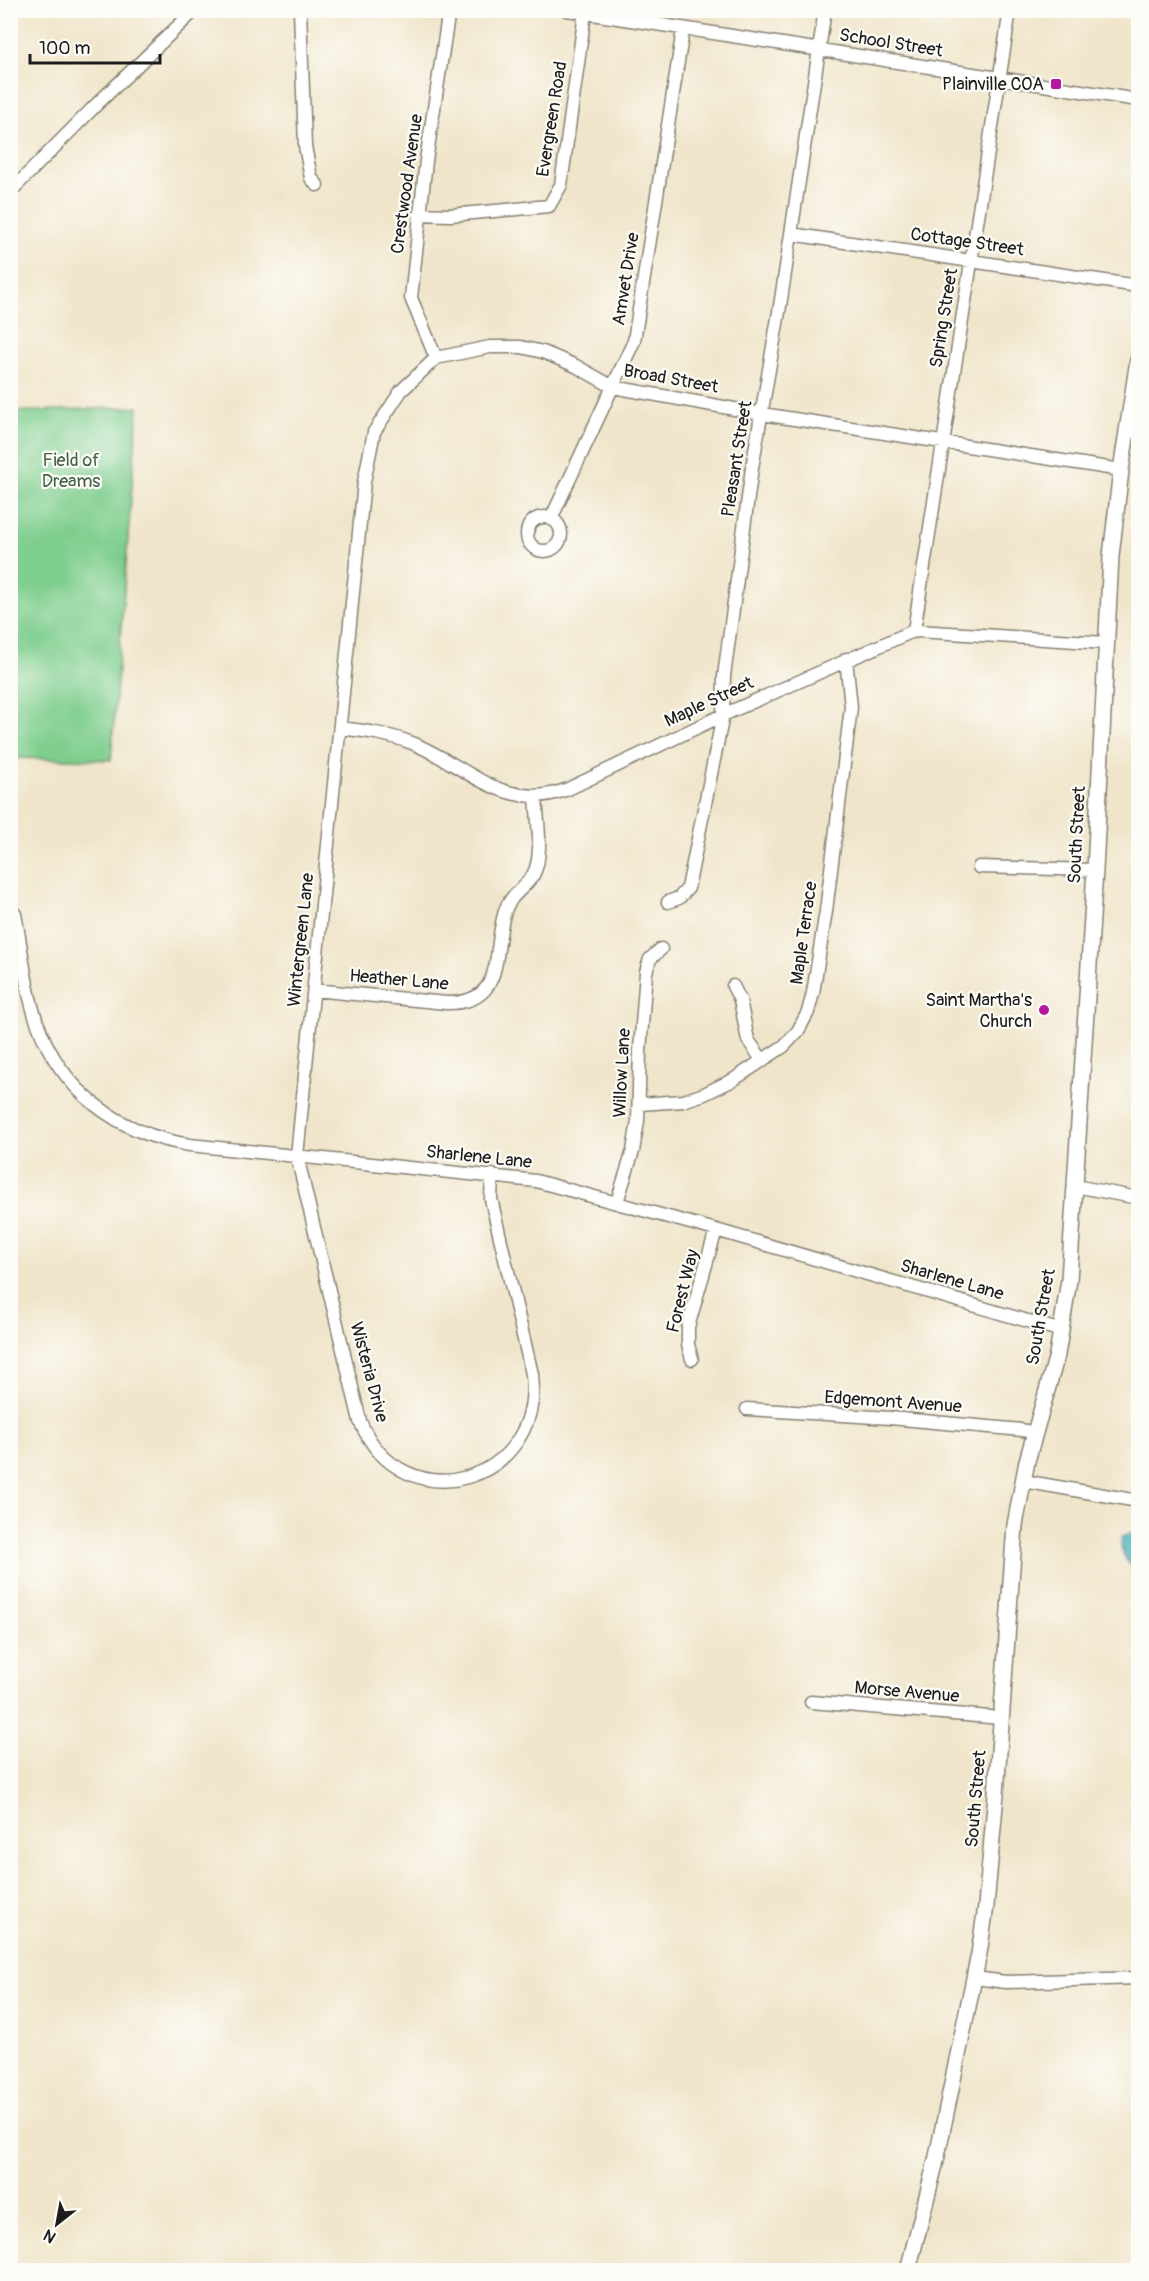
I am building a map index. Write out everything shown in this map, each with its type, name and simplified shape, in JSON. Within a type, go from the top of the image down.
[{"type":"main road","name":"South Street","points":[[908,2271],[938,2150],[975,1978],[986,1906],[1015,1525],[1023,1481],[1062,1331],[1076,1186],[1111,550],[1138,360]]},
{"type":"street","points":[[10,192],[195,10]]},
{"type":"street","points":[[300,10],[305,146],[311,178],[317,185]]},
{"type":"street","name":"Crestwood Avenue","points":[[436,358],[411,298],[419,214],[449,10]]},
{"type":"street","name":"School Street","points":[[567,10],[1138,100]]},
{"type":"street","points":[[645,24],[647,10]]},
{"type":"street","name":"Pleasant Street","points":[[668,902],[679,898],[688,888],[723,715],[724,676],[752,468],[825,10]]},
{"type":"street","name":"Spring Street","points":[[914,631],[1010,10]]},
{"type":"street","name":"Evergreen Road","points":[[419,214],[450,215],[549,206],[561,185],[585,13]]},
{"type":"street","name":"Amvet Drive","points":[[552,519],[634,341],[683,30]]},
{"type":"street","name":"Cottage Street","points":[[791,234],[1138,286]]},
{"type":"street","name":"Broad Street","points":[[436,358],[490,347],[521,347],[543,352],[576,366],[613,387],[762,414],[1121,470]]},
{"type":"street","points":[[340,728],[364,482],[374,432],[401,392],[436,358]]},
{"type":"street","name":"Maple Street","points":[[340,728],[383,735],[412,743],[496,788],[518,795],[547,796],[568,789],[846,659],[914,631],[1106,644]]},
{"type":"street","name":"Maple Terrace","points":[[640,1104],[672,1104],[694,1098],[733,1080],[784,1046],[798,1031],[808,1012],[826,911],[851,707],[846,659]]},
{"type":"street","name":"Wintergreen Lane","points":[[297,1156],[340,728]]},
{"type":"street","name":"Heather Lane","points":[[314,990],[446,1003],[466,1002],[482,993],[493,976],[506,908],[515,893],[532,876],[538,861],[536,797]]},
{"type":"street","points":[[979,867],[1095,870]]},
{"type":"street","name":"Sharlene Lane","points":[[15,914],[34,1012],[42,1034],[63,1071],[76,1088],[92,1103],[123,1125],[161,1140],[215,1148],[544,1182],[1062,1331]]},
{"type":"street","name":"Willow Lane","points":[[617,1202],[633,1151],[640,1104],[640,1059],[646,972],[650,959],[661,949]]},
{"type":"street","points":[[733,986],[740,1000],[748,1040],[763,1061]]},
{"type":"street","name":"Wisteria Drive","points":[[297,1156],[354,1398],[364,1431],[376,1449],[392,1463],[411,1474],[433,1480],[466,1478],[494,1465],[517,1443],[531,1414],[532,1374],[491,1199],[492,1175]]},
{"type":"street","points":[[1076,1186],[1138,1198]]},
{"type":"street","name":"Forest Way","points":[[692,1359],[688,1345],[688,1327],[716,1230]]},
{"type":"street","name":"Edgemont Avenue","points":[[747,1409],[890,1418],[1035,1433]]},
{"type":"street","points":[[1023,1481],[1138,1501]]},
{"type":"street","name":"Morse Avenue","points":[[811,1702],[1001,1718]]},
{"type":"street","points":[[975,1978],[1006,1982],[1138,1978]]},
{"type":"green space","name":"Field of Dreams","points":[[138,407],[111,760],[11,758],[11,412]]},
{"type":"water","points":[[1138,1529],[1138,1572],[1125,1557],[1121,1542],[1122,1537]]},
{"type":"place","name":"Plainville COA","points":[[1056,84]]},
{"type":"place","name":"Saint Martha's Church","points":[[1044,1010]]}]
